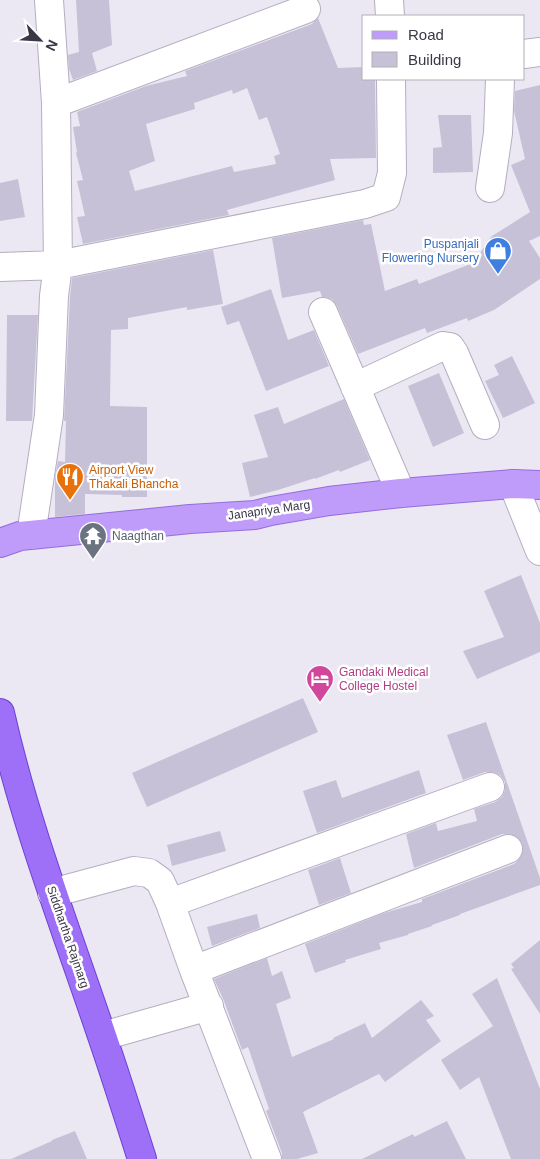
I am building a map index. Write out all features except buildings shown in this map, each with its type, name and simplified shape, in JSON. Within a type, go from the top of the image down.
[{"type":"highway","name":"Siddhartha Rajmarg","points":[[0,713],[9,755],[52,893],[103,1036],[142,1159]]},
{"type":"main road","name":"Janapriya Marg","points":[[0,543],[20,536],[190,519],[254,515],[271,510],[329,501],[401,493],[513,484],[540,485]]},
{"type":"street","points":[[32,535],[49,415],[54,296],[58,265],[56,103],[49,0]]},
{"type":"street","points":[[389,0],[390,15]]},
{"type":"street","points":[[56,103],[306,9]]},
{"type":"street","points":[[525,54],[540,52]]},
{"type":"street","points":[[0,267],[58,265],[355,206],[386,197],[392,173],[391,80]]},
{"type":"street","points":[[490,188],[498,133],[500,80]]},
{"type":"street","points":[[323,312],[401,493]]},
{"type":"street","points":[[355,387],[443,346],[450,347],[485,425]]},
{"type":"street","points":[[513,484],[540,551]]},
{"type":"street","points":[[170,903],[490,787]]},
{"type":"street","points":[[194,970],[508,849]]},
{"type":"street","points":[[52,893],[134,871],[149,873],[160,881],[268,1159]]},
{"type":"street","points":[[103,1036],[209,1006]]},
{"type":"place","name":"Puspanjali Flowering Nursery","points":[[498,275]]},
{"type":"place","name":"Airport View Thakali Bhancha","points":[[70,501]]},
{"type":"place","name":"Naagthan","points":[[93,560]]},
{"type":"place","name":"Gandaki Medical College Hostel","points":[[320,703]]}]
